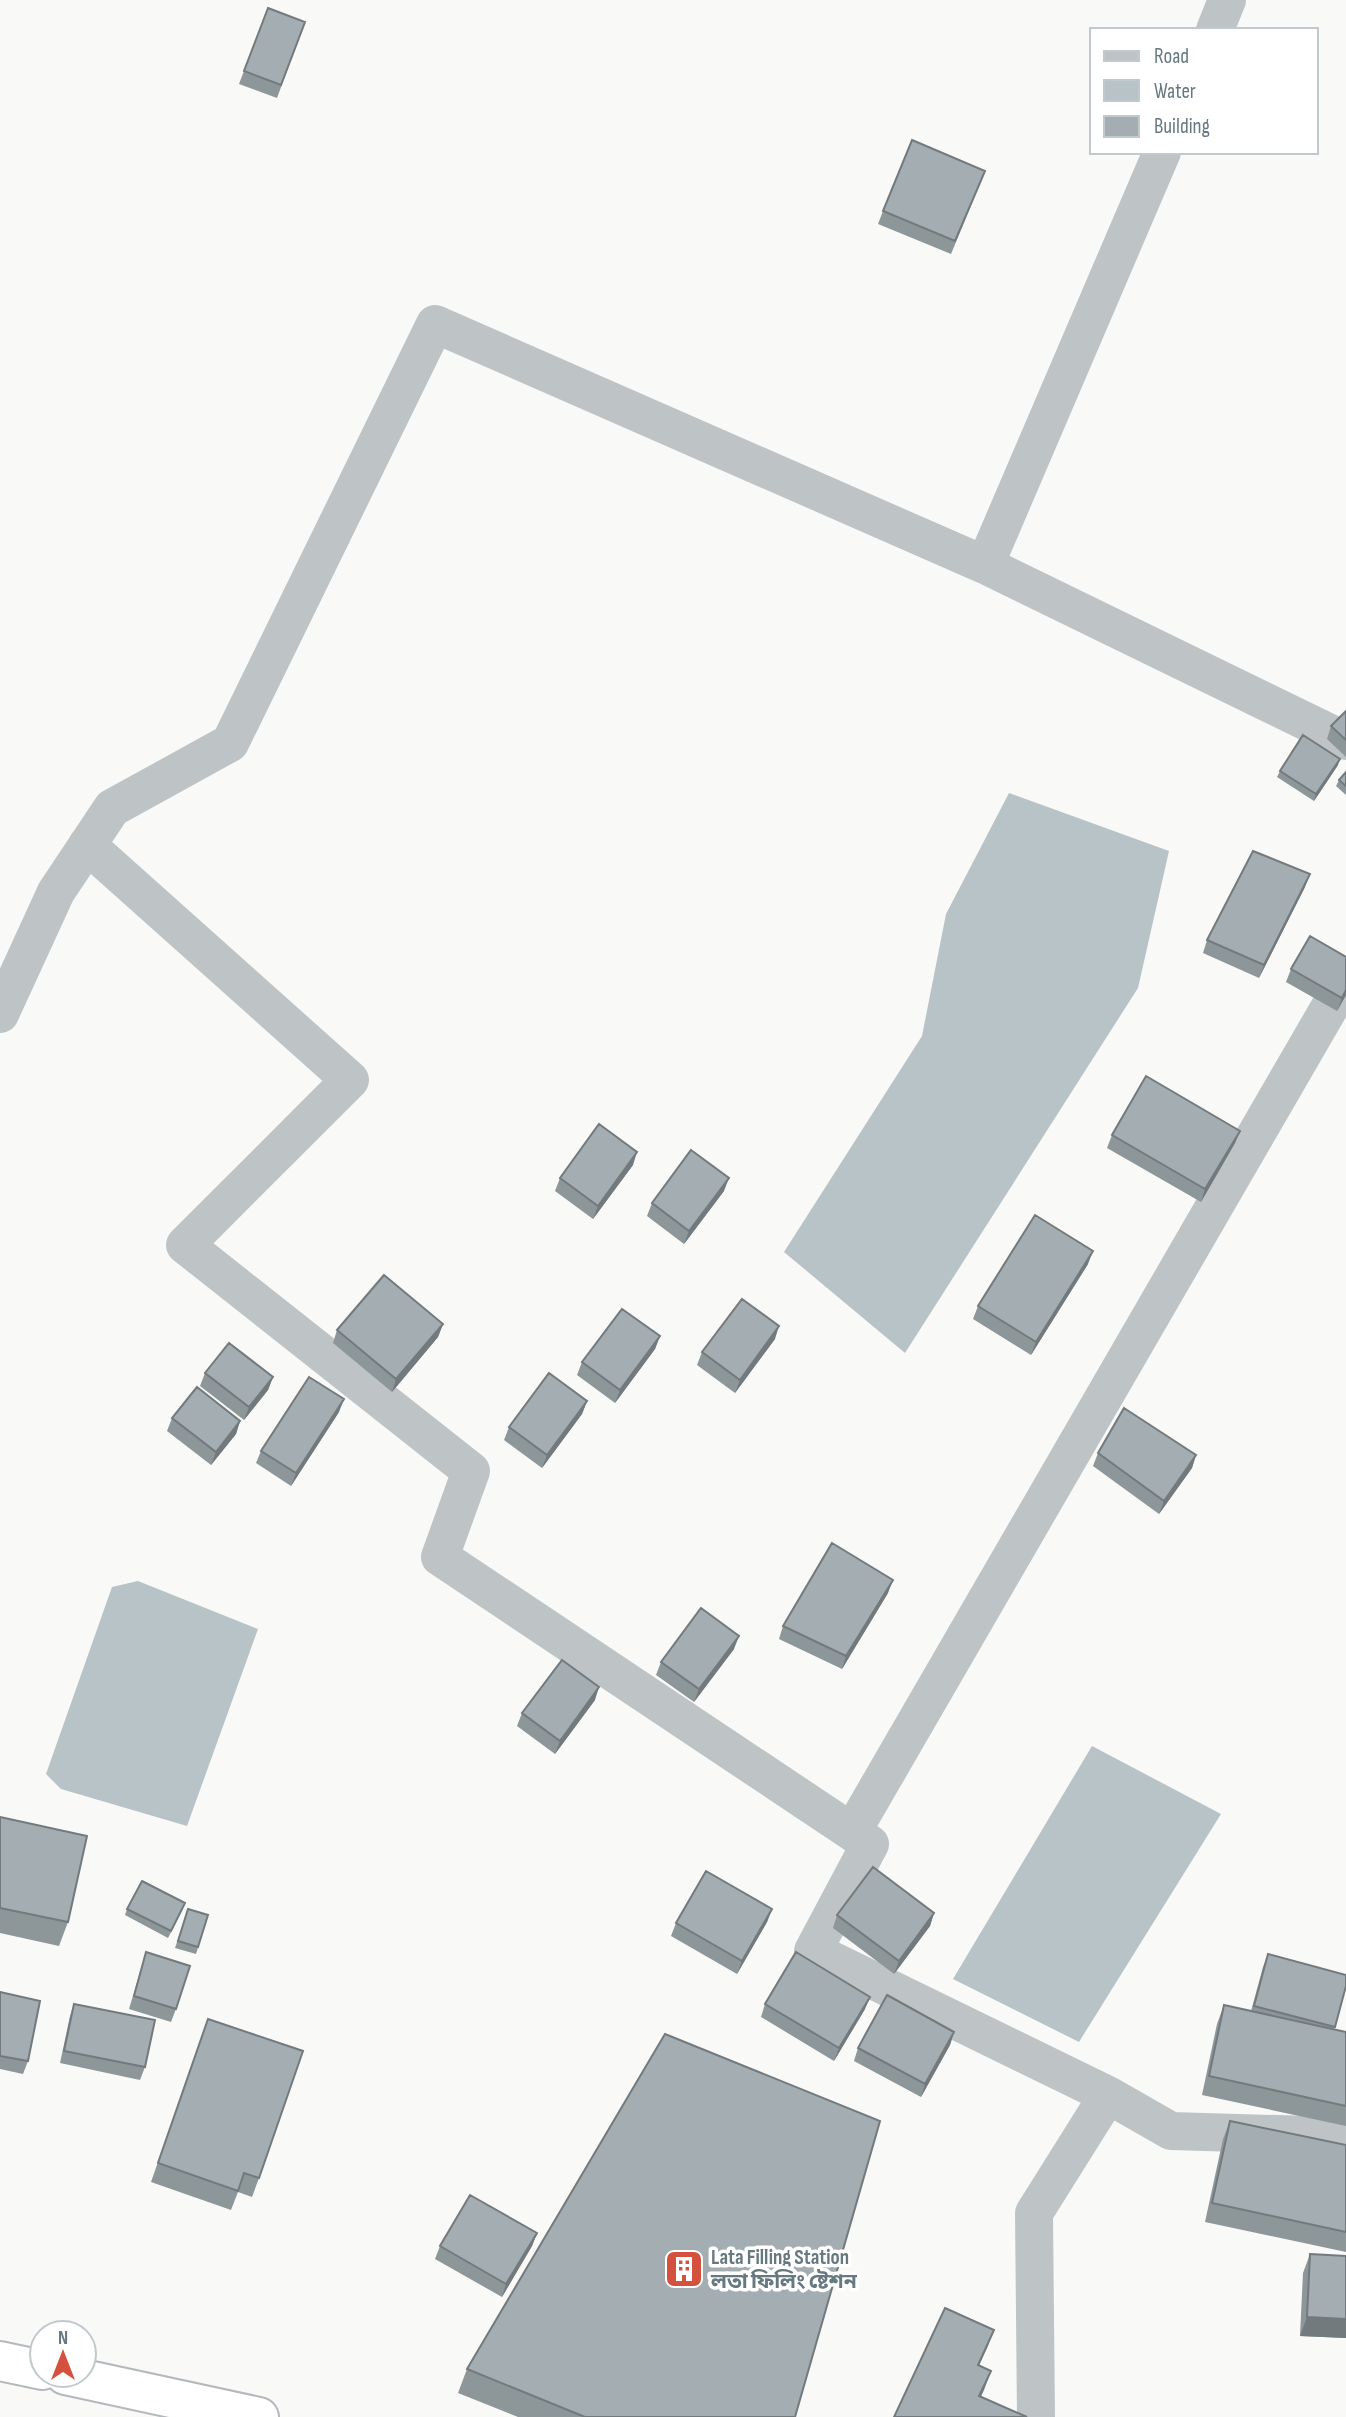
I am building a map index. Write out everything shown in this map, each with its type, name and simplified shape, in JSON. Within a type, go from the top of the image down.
[{"type":"highway","points":[[0,2361],[28,2367]]},
{"type":"highway","points":[[98,2382],[248,2416]]},
{"type":"street","points":[[1216,28],[1227,0]]},
{"type":"street","points":[[985,565],[1161,154]]},
{"type":"street","points":[[0,1014],[56,892],[112,808],[230,743],[435,324],[985,565],[1346,741]]},
{"type":"street","points":[[87,845],[350,1080],[185,1245],[471,1471],[440,1557],[870,1844],[813,1951],[1108,2095],[1171,2131],[1346,2136]]},
{"type":"street","points":[[852,1832],[1346,979]]},
{"type":"street","points":[[1036,2417],[1034,2213],[1108,2095]]},
{"type":"water","points":[[1009,793],[1169,851],[1138,988],[905,1353],[784,1252],[922,1036],[946,914]]},
{"type":"water","points":[[138,1581],[258,1629],[187,1826],[61,1789],[46,1774],[112,1587]]},
{"type":"water","points":[[1092,1746],[1221,1814],[1079,2042],[953,1979]]},
{"type":"building","points":[[268,8],[305,22],[281,85],[244,71]]},
{"type":"building","points":[[912,140],[985,171],[955,241],[883,211]]},
{"type":"building","points":[[1346,711],[1346,740],[1331,726]]},
{"type":"building","points":[[1303,735],[1340,759],[1316,794],[1280,771]]},
{"type":"building","points":[[1346,772],[1346,786],[1339,780]]},
{"type":"building","points":[[1253,851],[1310,874],[1264,965],[1207,940]]},
{"type":"building","points":[[1310,936],[1346,957],[1346,990],[1342,998],[1291,969]]},
{"type":"building","points":[[1146,1076],[1240,1131],[1205,1189],[1112,1135]]},
{"type":"building","points":[[599,1124],[637,1152],[598,1206],[560,1178]]},
{"type":"building","points":[[691,1150],[729,1178],[689,1231],[652,1203]]},
{"type":"building","points":[[1035,1215],[1093,1251],[1036,1342],[978,1306]]},
{"type":"building","points":[[384,1275],[443,1324],[396,1379],[337,1330]]},
{"type":"building","points":[[742,1299],[779,1326],[740,1380],[702,1352]]},
{"type":"building","points":[[622,1309],[660,1336],[620,1390],[582,1362]]},
{"type":"building","points":[[229,1343],[273,1377],[249,1407],[205,1373]]},
{"type":"building","points":[[549,1373],[587,1401],[547,1455],[509,1427]]},
{"type":"building","points":[[309,1377],[344,1399],[296,1473],[261,1451]]},
{"type":"building","points":[[197,1387],[240,1421],[216,1452],[172,1418]]},
{"type":"building","points":[[1124,1408],[1196,1455],[1164,1501],[1098,1453]]},
{"type":"building","points":[[832,1543],[893,1580],[846,1656],[783,1626]]},
{"type":"building","points":[[701,1608],[739,1636],[699,1689],[661,1662]]},
{"type":"building","points":[[562,1660],[599,1687],[560,1741],[522,1713]]},
{"type":"building","points":[[0,1817],[87,1836],[68,1922],[0,1908]]},
{"type":"building","points":[[873,1867],[934,1913],[899,1961],[837,1915]]},
{"type":"building","points":[[706,1871],[772,1909],[742,1961],[676,1923]]},
{"type":"building","points":[[142,1881],[185,1903],[171,1931],[127,1909]]},
{"type":"building","points":[[188,1909],[208,1915],[198,1947],[178,1941]]},
{"type":"building","points":[[146,1952],[190,1966],[176,2009],[134,1996]]},
{"type":"building","points":[[796,1952],[870,1997],[839,2048],[765,2004]]},
{"type":"building","points":[[1268,1954],[1346,1975],[1346,1986],[1335,2027],[1254,2006]]},
{"type":"building","points":[[0,1992],[40,2001],[28,2061],[0,2056]]},
{"type":"building","points":[[887,1995],[954,2032],[925,2084],[858,2048]]},
{"type":"building","points":[[74,2004],[155,2020],[145,2067],[64,2051]]},
{"type":"building","points":[[1224,2005],[1346,2032],[1346,2106],[1209,2076]]},
{"type":"building","points":[[208,2019],[303,2051],[259,2178],[244,2173],[238,2191],[158,2163]]},
{"type":"building","name":"Lata Filling Station লতা ফিলিং ষ্টেশন","points":[[665,2034],[880,2121],[795,2417],[585,2417],[467,2369]]},
{"type":"building","points":[[1230,2121],[1346,2145],[1346,2232],[1212,2203]]},
{"type":"building","points":[[470,2195],[537,2233],[506,2284],[440,2246]]},
{"type":"building","points":[[1310,2254],[1346,2256],[1346,2319],[1307,2317]]},
{"type":"building","points":[[945,2308],[994,2330],[978,2365],[991,2371],[979,2396],[1027,2417],[894,2417]]},
{"type":"place","name":"Lata Filling Station লতা ফিলিং ষ্টেশন","points":[[684,2269]]}]
